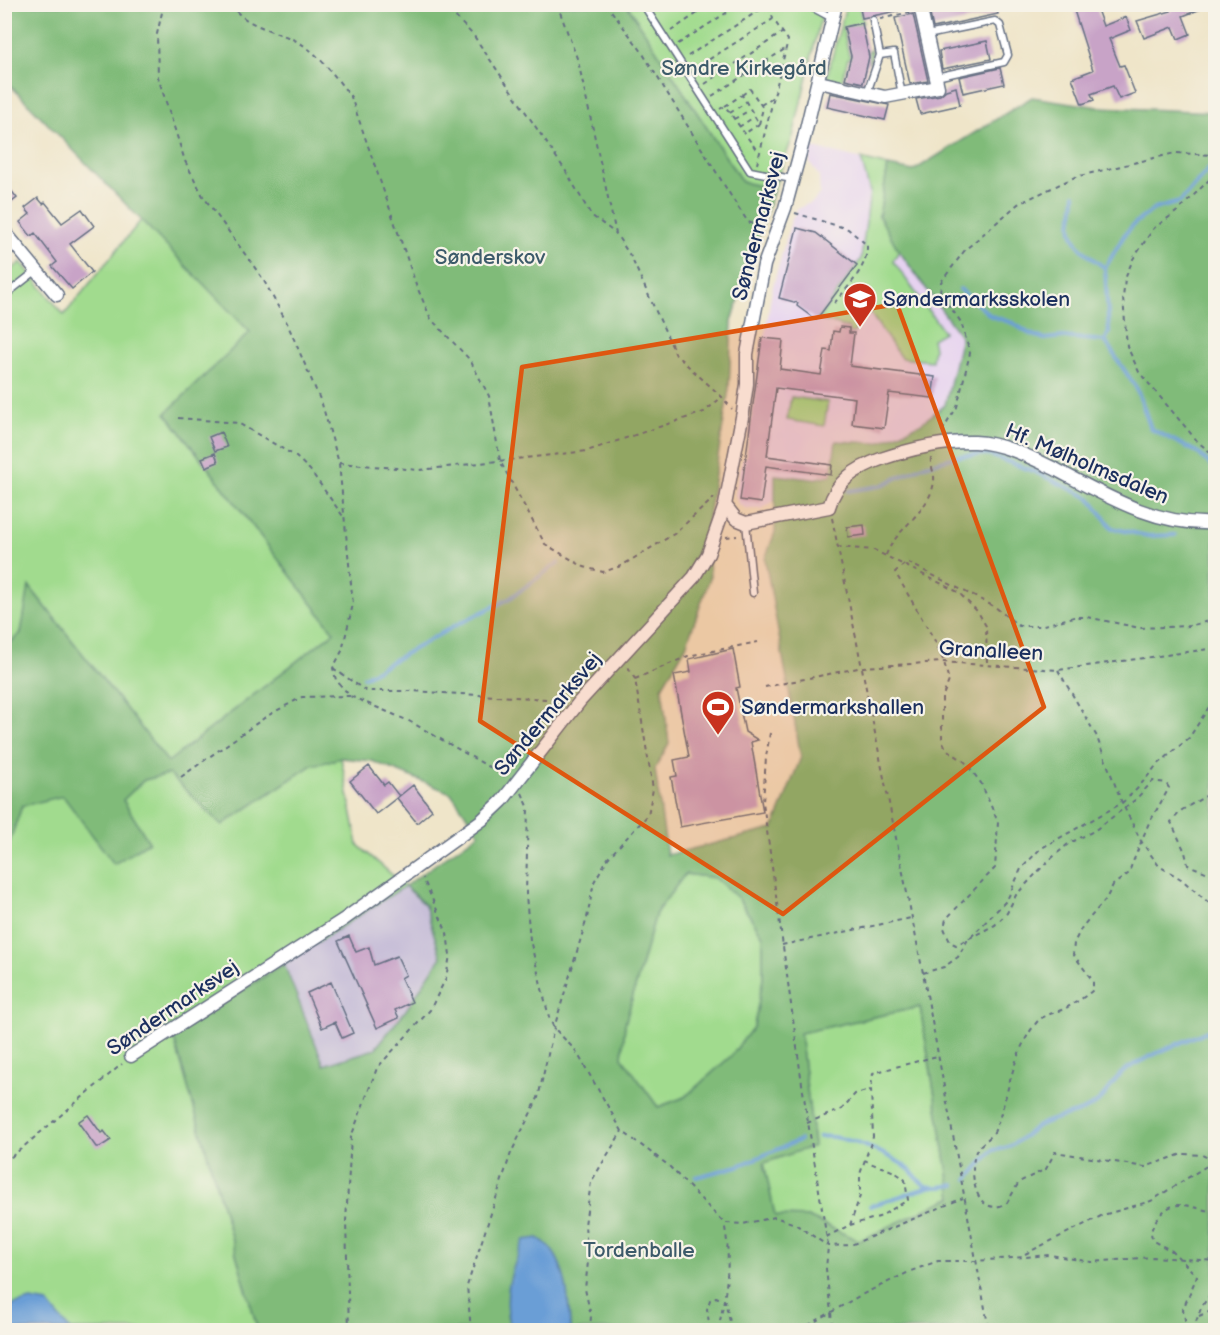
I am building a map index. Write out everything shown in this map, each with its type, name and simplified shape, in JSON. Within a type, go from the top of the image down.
[{"type":"street","name":"Søndermarksvej","points":[[131,1056],[343,921],[482,820],[515,783],[580,701],[693,577],[708,554],[743,412],[747,384],[747,354],[764,265],[785,208],[819,82],[836,4]]},
{"type":"street","points":[[819,82],[885,97],[938,87],[921,10]]},
{"type":"street","points":[[4,231],[57,295]]},
{"type":"street","name":"Hf. Mølholmsdalen","points":[[830,507],[833,492],[853,473],[898,453],[932,446],[976,442],[1004,448],[1037,460],[1116,501],[1158,517],[1196,525],[1215,523]]},
{"type":"street","points":[[721,501],[736,519],[746,523],[830,507]]},
{"type":"lane","points":[[643,4],[750,171],[792,180]]},
{"type":"lane","points":[[806,4],[833,18]]},
{"type":"lane","points":[[867,93],[880,55],[873,20]]},
{"type":"lane","points":[[927,35],[995,21],[1000,25],[1008,55],[1004,62],[936,77]]},
{"type":"lane","points":[[880,55],[894,53],[902,95]]},
{"type":"lane","points":[[4,296],[37,270]]},
{"type":"lane","points":[[746,523],[753,593]]},
{"type":"path","points":[[164,4],[157,34],[158,77],[185,161],[203,196],[263,279],[286,323],[322,404],[339,463],[353,604],[342,651],[333,668],[336,680],[350,696]]},
{"type":"path","points":[[231,4],[256,25],[300,43],[331,72],[351,97],[417,288],[431,319],[470,360],[489,396],[500,461],[544,544],[584,567],[603,572],[621,567],[674,534],[706,502],[721,501]]},
{"type":"path","points":[[442,4],[474,36],[567,173],[591,215],[616,234],[631,257],[676,355],[722,397],[733,411],[743,412]]},
{"type":"path","points":[[557,4],[578,61],[616,234]]},
{"type":"path","points":[[606,4],[640,49],[748,222],[777,232]]},
{"type":"path","points":[[663,36],[711,4]]},
{"type":"path","points":[[671,48],[740,4]]},
{"type":"path","points":[[680,62],[769,4],[773,19],[788,40],[754,172]]},
{"type":"path","points":[[896,4],[898,15]]},
{"type":"path","points":[[873,20],[921,10]]},
{"type":"path","points":[[687,73],[773,19]]},
{"type":"path","points":[[697,89],[783,32]]},
{"type":"path","points":[[704,101],[785,49]]},
{"type":"path","points":[[713,114],[750,89],[763,108],[759,124],[744,134]]},
{"type":"path","points":[[742,95],[759,124]]},
{"type":"path","points":[[761,105],[773,97]]},
{"type":"path","points":[[730,113],[746,103]]},
{"type":"path","points":[[725,106],[754,150],[759,153]]},
{"type":"path","points":[[734,119],[751,110]]},
{"type":"path","points":[[739,127],[755,117]]},
{"type":"path","points":[[886,555],[891,542],[916,516],[930,493],[934,481],[930,464],[932,446],[957,407],[970,353],[968,338],[961,322],[940,293],[941,282],[965,250],[1018,204],[1075,177],[1175,153],[1215,155]]},
{"type":"path","points":[[1215,173],[1179,210],[1154,228],[1132,259],[1125,279],[1123,298],[1127,346],[1139,372],[1198,442],[1215,457]]},
{"type":"path","points":[[785,208],[848,229],[867,245],[868,256],[863,267],[832,306]]},
{"type":"path","points":[[339,463],[419,470],[587,451],[704,412],[722,397]]},
{"type":"path","points":[[178,418],[238,423],[294,456],[310,470],[346,520]]},
{"type":"path","points":[[830,507],[923,973],[989,1330]]},
{"type":"path","points":[[837,547],[874,550],[958,592],[978,612],[986,626],[987,664]]},
{"type":"path","points":[[1215,619],[1190,626],[1140,628],[1087,617],[1074,617],[1040,626],[1019,626],[1008,615],[907,562],[895,572],[935,640],[944,662],[949,681],[942,698],[942,739],[945,749],[965,762],[987,792],[998,822],[995,868],[946,919],[944,928],[950,942],[956,945],[990,928],[1007,913],[1016,895],[1060,851],[1094,831],[1125,808],[1153,781],[1166,783],[1169,788],[1141,841],[1128,874],[1113,885],[1106,899],[1082,927],[1074,943],[1073,954],[1093,981],[1093,990],[1036,1023],[1012,1070],[994,1132],[976,1149],[972,1165],[979,1199],[985,1206],[999,1208],[1007,1203],[1019,1182],[1046,1169],[1055,1152],[1145,1167],[1182,1154],[1202,1155],[1215,1161]]},
{"type":"path","points":[[635,679],[688,656],[758,642]]},
{"type":"path","name":"Granalleen","points":[[765,687],[863,667],[944,662],[1058,670],[1215,648]]},
{"type":"path","points":[[471,1330],[467,1286],[511,1152],[538,1098],[554,1028],[587,918],[594,882],[608,858],[648,815],[652,789],[635,679],[622,656]]},
{"type":"path","points":[[333,668],[366,691],[410,691],[580,701]]},
{"type":"path","points":[[1058,670],[1096,735],[1122,802],[1141,841],[1159,866],[1181,879],[1215,909]]},
{"type":"path","points":[[181,777],[267,716],[302,697],[350,696],[409,721],[515,783],[524,795],[528,806],[526,895],[530,940],[554,1028],[576,1051],[622,1131],[668,1165],[724,1223],[728,1240],[728,1275],[718,1330]]},
{"type":"path","points":[[923,973],[944,967],[958,957],[967,941],[1008,900],[1021,869],[1040,849],[1122,802],[1156,766],[1189,738],[1215,696]]},
{"type":"path","points":[[770,733],[765,757],[763,802],[807,1123],[828,1246],[825,1269],[833,1330]]},
{"type":"path","points":[[1215,790],[1182,810],[1171,822],[1185,852],[1188,865],[1215,876]]},
{"type":"path","points":[[349,1330],[346,1221],[351,1137],[377,1068],[430,1010],[446,978],[450,955],[447,933],[419,867]]},
{"type":"path","points":[[782,945],[911,918]]},
{"type":"path","name":"Søndermarksvej","points":[[4,1162],[131,1056]]},
{"type":"path","points":[[850,1224],[860,1196],[860,1174],[872,1142],[873,1073],[937,1056]]},
{"type":"path","points":[[807,1123],[842,1109],[855,1094],[871,1089]]},
{"type":"path","points":[[590,1330],[591,1316],[585,1289],[588,1262],[585,1225],[591,1182],[622,1131]]},
{"type":"path","points":[[826,1237],[850,1224],[879,1217],[908,1200],[905,1180],[898,1173],[865,1160]]},
{"type":"path","points":[[1023,1255],[1103,1215],[1151,1201],[1215,1161]]},
{"type":"path","points":[[724,1223],[743,1224],[775,1217],[795,1224],[828,1246],[851,1245],[963,1198]]},
{"type":"path","points":[[1187,1330],[1184,1320],[1185,1300],[1197,1276],[1182,1258],[1152,1238],[1152,1228],[1159,1217],[1175,1205],[1186,1204],[1215,1212]]},
{"type":"path","points":[[800,1330],[911,1271],[938,1261],[975,1261],[1023,1255],[1050,1255],[1092,1262],[1144,1258],[1215,1261]]},
{"type":"path","points":[[1193,1330],[1215,1285]]},
{"type":"path","points":[[710,1330],[707,1309],[710,1300],[716,1297],[725,1300]]},
{"type":"path","points":[[725,1300],[732,1330]]},
{"type":"path","points":[[1198,1316],[1215,1309]]},
{"type":"path","points":[[1211,1330],[1215,1328]]},
{"type":"highlighted area","points":[[897,304],[1044,707],[783,914],[480,721],[522,367]]},
{"type":"shaded area","name":"Søndermarksskolen","points":[[809,147],[888,166],[879,216],[899,251],[961,337],[945,405],[920,424],[878,443],[836,441],[831,475],[813,479],[775,475],[774,501],[762,509],[747,509],[738,504],[735,494],[742,460],[747,454],[772,290],[791,221],[797,209],[814,201],[820,193],[819,176],[810,163]]},
{"type":"shaded area","points":[[405,886],[425,905],[441,957],[406,1010],[375,1049],[324,1066],[284,964]]},
{"type":"green space","name":"Sønderskov","points":[[5,5],[627,5],[742,182],[774,189],[732,321],[729,389],[707,524],[710,578],[686,646],[662,687],[669,743],[655,769],[667,855],[773,829],[801,757],[765,559],[775,532],[775,475],[813,479],[831,475],[836,441],[878,443],[920,424],[945,405],[961,337],[899,251],[879,216],[888,166],[913,171],[1032,97],[1099,107],[1215,112],[1215,1330],[570,1330],[569,1307],[507,1315],[511,1330],[258,1330],[173,1035],[284,964],[324,1065],[375,1049],[406,1010],[441,957],[425,905],[405,886],[479,833],[451,793],[372,761],[341,758],[312,765],[222,825],[169,774],[144,780],[123,800],[149,842],[114,864],[63,796],[22,806],[5,855],[5,647],[21,633],[29,586],[168,762],[334,632],[166,413],[250,332],[5,80]],"holes":[[[685,874],[715,878],[738,898],[763,936],[763,979],[754,1026],[731,1056],[685,1097],[658,1107],[622,1057],[625,1024],[656,913]],[[920,1007],[952,1197],[859,1241],[808,1217],[775,1216],[764,1163],[814,1146],[800,1033]]]},
{"type":"green space","name":"Søndre Kirkegård","points":[[627,5],[828,5],[819,25],[793,136],[774,189],[742,182]]},
{"type":"green space","points":[[846,5],[859,5],[863,23],[843,28],[849,55],[872,50],[870,62],[848,58],[841,84],[826,80]]},
{"type":"green space","points":[[861,159],[888,166],[879,216],[899,251],[893,261],[944,332],[932,339],[934,348],[932,361],[901,358],[864,304],[854,333],[849,333],[849,328],[818,319],[861,259],[870,192]]},
{"type":"green space","points":[[142,219],[250,332],[166,413],[334,632],[168,762],[30,587],[21,633],[5,647],[5,275],[21,262],[64,315]]},
{"type":"green space","points":[[791,397],[828,402],[824,426],[787,420]]},
{"type":"green space","points":[[341,758],[358,845],[405,886],[173,1035],[258,1330],[5,1330],[4,855],[22,806],[63,795],[123,800],[144,780],[169,774],[222,825],[312,765]]},
{"type":"green space","points":[[685,874],[715,878],[738,898],[763,936],[763,979],[754,1026],[731,1056],[685,1097],[658,1107],[622,1058],[625,1024],[656,913]]},
{"type":"green space","points":[[920,1007],[952,1197],[859,1241],[808,1217],[775,1216],[764,1163],[814,1145],[800,1033]]},
{"type":"water","points":[[538,1238],[548,1245],[561,1266],[569,1305],[570,1330],[510,1330],[507,1305],[509,1284],[515,1263],[524,1240]]},
{"type":"water","points":[[31,1300],[48,1303],[70,1330],[5,1330],[5,1315],[13,1305]]},
{"type":"building","points":[[859,4],[906,4],[907,9],[862,18]]},
{"type":"building","points":[[954,4],[996,4],[998,14],[933,28],[929,10]]},
{"type":"building","points":[[1072,4],[1095,4],[1103,26],[1126,17],[1131,30],[1109,39],[1120,66],[1124,65],[1135,93],[1119,99],[1113,86],[1091,94],[1094,100],[1082,104],[1072,78],[1093,70]]},
{"type":"building","points":[[1169,4],[1211,5],[1183,16],[1190,34],[1178,39],[1173,27],[1144,38],[1137,21],[1171,11]]},
{"type":"building","points":[[913,14],[928,81],[910,84],[895,18]]},
{"type":"building","points":[[862,23],[869,57],[863,83],[845,79],[851,56],[844,27]]},
{"type":"building","points":[[987,41],[991,59],[942,69],[939,51]]},
{"type":"building","points":[[1000,68],[1004,84],[963,93],[959,77]]},
{"type":"building","points":[[956,87],[960,105],[920,114],[916,99],[940,95]]},
{"type":"building","points":[[830,93],[889,105],[885,120],[827,107]]},
{"type":"building","points":[[4,181],[17,198],[4,208]]},
{"type":"building","points":[[38,198],[43,204],[45,202],[62,223],[82,209],[94,226],[70,244],[92,272],[72,289],[52,266],[57,262],[35,233],[31,236],[20,222],[30,214],[25,208]]},
{"type":"building","points":[[797,228],[816,233],[857,265],[816,320],[797,306],[798,303],[779,298]]},
{"type":"building","points":[[840,327],[849,328],[849,333],[854,333],[850,366],[935,377],[932,398],[889,393],[884,428],[852,424],[855,398],[776,388],[767,456],[832,465],[831,475],[766,466],[761,503],[740,500],[762,338],[783,340],[780,369],[821,375],[825,350],[831,351],[833,331],[839,332]]},
{"type":"building","points":[[221,432],[227,447],[215,451],[209,437]]},
{"type":"building","points":[[215,453],[218,462],[206,467],[202,458]]},
{"type":"building","points":[[864,525],[865,535],[848,537],[847,527]]},
{"type":"building","name":"Søndermarkshallen","points":[[733,649],[740,687],[736,688],[745,732],[758,740],[751,742],[763,812],[680,827],[671,777],[677,776],[674,760],[689,757],[674,675],[691,672],[689,659]]},
{"type":"building","points":[[369,766],[384,785],[388,782],[399,796],[376,814],[350,781]]},
{"type":"building","points":[[413,785],[432,810],[417,823],[397,798]]},
{"type":"building","points":[[349,936],[356,952],[369,947],[374,965],[397,956],[406,975],[401,978],[412,1002],[395,1010],[399,1018],[377,1028],[338,941]]},
{"type":"building","points":[[331,982],[353,1033],[342,1038],[335,1022],[322,1028],[307,993]]},
{"type":"building","points":[[88,1115],[101,1133],[104,1131],[111,1140],[100,1147],[96,1147],[78,1122]]},
{"type":"waterway","points":[[1105,268],[1125,234],[1135,223],[1154,209],[1180,202],[1214,163]]},
{"type":"waterway","points":[[1075,194],[1071,227],[1073,234],[1081,248],[1105,268],[1109,332],[1105,341],[1137,389],[1151,429],[1197,452],[1216,470]]},
{"type":"waterway","points":[[960,289],[991,316],[1013,323],[1028,333],[1044,339],[1063,337],[1105,341]]},
{"type":"waterway","points":[[848,491],[880,486],[925,465],[960,456],[987,454],[1033,471],[1090,498],[1112,528],[1148,536],[1175,535]]},
{"type":"waterway","points":[[364,677],[456,625],[509,599],[558,563]]},
{"type":"waterway","points":[[968,1179],[993,1150],[1012,1145],[1044,1123],[1093,1106],[1119,1076],[1137,1063],[1207,1031],[1216,1032]]},
{"type":"waterway","points":[[819,1137],[840,1138],[866,1146],[902,1164],[927,1186],[955,1185]]},
{"type":"waterway","points":[[696,1177],[738,1166],[800,1140]]},
{"type":"waterway","points":[[870,1206],[929,1187]]},
{"type":"place","name":"Søndermarksskolen","points":[[860,328]]},
{"type":"place","name":"Søndermarkshallen","points":[[718,736]]},
{"type":"park label","name":"Tordenballe","points":[[639,1250]]}]
